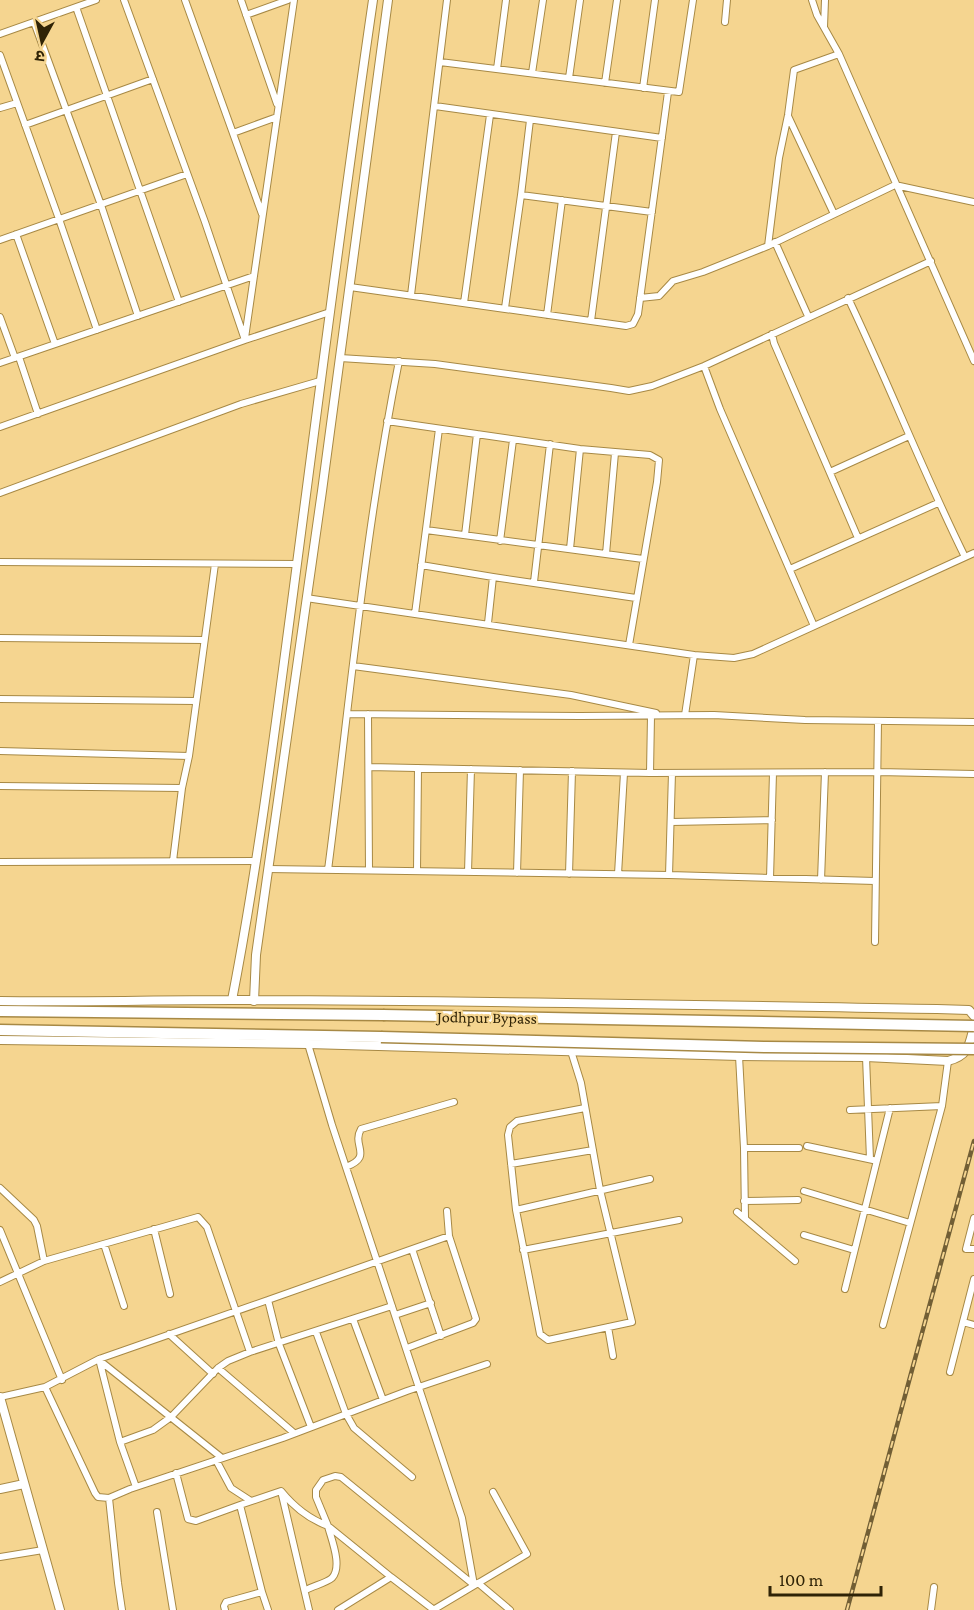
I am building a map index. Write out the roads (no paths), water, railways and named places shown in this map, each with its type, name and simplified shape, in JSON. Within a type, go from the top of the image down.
[{"type":"highway","name":"Jodhpur Bypass","points":[[0,1011],[383,1015],[974,1026]]},
{"type":"highway","points":[[0,1030],[969,1051]]},
{"type":"street","points":[[0,34],[96,0]]},
{"type":"street","points":[[124,0],[245,340]]},
{"type":"street","points":[[185,0],[263,216]]},
{"type":"street","points":[[241,0],[278,108]]},
{"type":"street","points":[[246,15],[288,0]]},
{"type":"street","points":[[245,340],[294,0]]},
{"type":"street","points":[[232,1000],[244,938],[297,564],[373,0]]},
{"type":"street","points":[[254,1001],[256,955],[388,0]]},
{"type":"street","points":[[411,295],[447,0]]},
{"type":"street","points":[[497,69],[506,0]]},
{"type":"street","points":[[532,73],[543,0]]},
{"type":"street","points":[[569,78],[580,0]]},
{"type":"street","points":[[605,83],[617,0]]},
{"type":"street","points":[[643,88],[655,0]]},
{"type":"street","points":[[440,62],[679,92],[693,0]]},
{"type":"street","points":[[725,22],[727,0]]},
{"type":"street","points":[[812,0],[839,54],[974,362]]},
{"type":"street","points":[[824,28],[825,0]]},
{"type":"street","points":[[76,7],[179,302]]},
{"type":"street","points":[[34,22],[101,205],[138,316]]},
{"type":"street","points":[[768,246],[779,158],[788,116],[794,70],[839,54]]},
{"type":"street","points":[[0,55],[2,67],[25,124],[97,330]]},
{"type":"street","points":[[25,124],[153,79]]},
{"type":"street","points":[[350,287],[627,326],[633,324],[638,314],[668,92]]},
{"type":"street","points":[[0,108],[17,102]]},
{"type":"street","points":[[435,106],[662,138]]},
{"type":"street","points":[[464,303],[490,115]]},
{"type":"street","points":[[788,116],[834,214]]},
{"type":"street","points":[[233,133],[277,117]]},
{"type":"street","points":[[505,309],[530,120]]},
{"type":"street","points":[[591,321],[616,132]]},
{"type":"street","points":[[0,240],[187,174]]},
{"type":"street","points":[[640,298],[659,296],[673,281],[703,272],[768,246],[895,185],[974,202]]},
{"type":"street","points":[[521,195],[652,212]]},
{"type":"street","points":[[547,315],[562,200]]},
{"type":"street","points":[[16,234],[55,345]]},
{"type":"street","points":[[775,242],[808,316]]},
{"type":"street","points":[[340,358],[435,364],[629,391],[652,386],[704,366],[931,261]]},
{"type":"street","points":[[0,363],[254,276]]},
{"type":"street","points":[[848,298],[938,503],[965,557]]},
{"type":"street","points":[[0,427],[330,312]]},
{"type":"street","points":[[0,317],[38,414]]},
{"type":"street","points":[[772,334],[858,538]]},
{"type":"street","points":[[328,870],[361,604],[387,421],[399,361]]},
{"type":"street","points":[[704,366],[720,409],[814,626]]},
{"type":"street","points":[[0,493],[241,404],[320,381]]},
{"type":"street","points":[[387,421],[580,449],[650,455],[659,460],[629,645]]},
{"type":"street","points":[[415,615],[439,429]]},
{"type":"street","points":[[465,535],[477,434]]},
{"type":"street","points":[[830,472],[909,436]]},
{"type":"street","points":[[500,541],[513,440]]},
{"type":"street","points":[[534,582],[550,444]]},
{"type":"street","points":[[570,549],[580,449]]},
{"type":"street","points":[[606,554],[615,453]]},
{"type":"street","points":[[790,570],[938,503]]},
{"type":"street","points":[[426,530],[643,559]]},
{"type":"street","points":[[306,598],[361,604],[415,615],[694,655],[734,658],[753,654],[974,554]]},
{"type":"street","points":[[0,562],[297,564]]},
{"type":"street","points":[[173,861],[215,564]]},
{"type":"street","points":[[421,565],[493,578],[636,598]]},
{"type":"street","points":[[488,624],[493,578]]},
{"type":"street","points":[[0,638],[204,640]]},
{"type":"street","points":[[685,715],[694,655]]},
{"type":"street","points":[[353,666],[571,695],[669,715]]},
{"type":"street","points":[[0,699],[196,701]]},
{"type":"street","points":[[348,714],[685,715],[974,722]]},
{"type":"street","points":[[368,714],[369,870]]},
{"type":"street","points":[[650,773],[651,716]]},
{"type":"street","points":[[875,942],[878,721]]},
{"type":"street","points":[[0,751],[189,756]]},
{"type":"street","points":[[369,767],[650,773],[974,774]]},
{"type":"street","points":[[417,871],[418,768]]},
{"type":"street","points":[[468,872],[471,769]]},
{"type":"street","points":[[516,873],[520,770]]},
{"type":"street","points":[[569,874],[573,771]]},
{"type":"street","points":[[618,874],[624,772]]},
{"type":"street","points":[[821,880],[825,772]]},
{"type":"street","points":[[669,875],[672,773]]},
{"type":"street","points":[[770,878],[773,773]]},
{"type":"street","points":[[0,786],[182,788]]},
{"type":"street","points":[[670,822],[772,820]]},
{"type":"street","points":[[0,862],[255,861]]},
{"type":"street","points":[[268,869],[669,875],[875,881]]},
{"type":"street","points":[[0,1001],[232,1000],[925,1009],[969,1010],[974,1016]]},
{"type":"street","points":[[969,1051],[974,1026]]},
{"type":"street","points":[[0,1040],[308,1044],[739,1056],[866,1057],[948,1061],[969,1051]]},
{"type":"street","points":[[308,1044],[346,1167],[462,1518],[476,1584]]},
{"type":"street","points":[[570,1051],[581,1083],[600,1190],[632,1322],[554,1340],[543,1338],[540,1334],[516,1210],[508,1135],[513,1122],[585,1108]]},
{"type":"street","points":[[969,1051],[974,1054]]},
{"type":"street","points":[[739,1056],[744,1148],[744,1218]]},
{"type":"street","points":[[866,1057],[873,1160]]},
{"type":"street","points":[[883,1325],[942,1106],[948,1061]]},
{"type":"street","points":[[346,1167],[361,1156],[358,1134],[361,1129],[454,1102]]},
{"type":"street","points":[[850,1110],[942,1106]]},
{"type":"street","points":[[845,1289],[864,1210],[873,1160],[890,1108]]},
{"type":"street","points":[[807,1146],[873,1160]]},
{"type":"street","points":[[744,1148],[799,1148]]},
{"type":"street","points":[[511,1164],[593,1150]]},
{"type":"street","points":[[516,1210],[650,1179]]},
{"type":"street","points":[[0,1188],[34,1220],[44,1261]]},
{"type":"street","points":[[804,1191],[910,1223]]},
{"type":"street","points":[[744,1201],[798,1200]]},
{"type":"street","points":[[407,1348],[473,1323],[476,1319],[449,1236],[447,1211]]},
{"type":"street","points":[[737,1212],[795,1261]]},
{"type":"street","points":[[0,1282],[44,1261],[198,1217],[207,1227],[250,1352]]},
{"type":"street","points":[[974,1218],[966,1248],[974,1249]]},
{"type":"street","points":[[523,1250],[679,1220]]},
{"type":"street","points":[[154,1229],[171,1294]]},
{"type":"street","points":[[0,1230],[62,1380]]},
{"type":"street","points":[[804,1235],[854,1250]]},
{"type":"street","points":[[60,1610],[0,1397],[45,1387],[99,1359],[449,1236]]},
{"type":"street","points":[[104,1244],[124,1306]]},
{"type":"street","points":[[412,1249],[441,1336]]},
{"type":"street","points":[[950,1372],[974,1279]]},
{"type":"street","points":[[268,1300],[279,1344],[311,1427]]},
{"type":"street","points":[[395,1315],[430,1304]]},
{"type":"street","points":[[120,1442],[153,1430],[171,1417],[215,1371],[228,1361],[392,1306]]},
{"type":"street","points":[[353,1319],[383,1400]]},
{"type":"street","points":[[963,1322],[974,1325]]},
{"type":"street","points":[[608,1328],[613,1356]]},
{"type":"street","points":[[316,1332],[346,1414],[354,1428],[412,1477]]},
{"type":"street","points":[[169,1334],[294,1433]]},
{"type":"street","points":[[99,1359],[219,1459],[231,1488],[251,1501]]},
{"type":"street","points":[[99,1359],[120,1442],[136,1486]]},
{"type":"street","points":[[45,1387],[95,1493],[98,1497],[109,1498],[136,1486],[294,1433],[487,1364]]},
{"type":"street","points":[[176,1473],[190,1520],[196,1521],[281,1491]]},
{"type":"street","points":[[306,1590],[332,1578],[336,1570],[337,1563],[328,1526],[316,1497],[316,1490],[323,1480],[335,1476],[341,1478],[510,1610]]},
{"type":"street","points":[[0,1484],[24,1482]]},
{"type":"street","points":[[0,1489],[24,1482]]},
{"type":"street","points":[[281,1491],[296,1508],[328,1526],[433,1610],[527,1554],[493,1492]]},
{"type":"street","points":[[281,1491],[309,1610]]},
{"type":"street","points":[[109,1498],[123,1610]]},
{"type":"street","points":[[240,1505],[268,1610]]},
{"type":"street","points":[[157,1512],[173,1610]]},
{"type":"street","points":[[0,1557],[43,1550]]},
{"type":"street","points":[[338,1610],[391,1577]]},
{"type":"street","points":[[931,1610],[933,1587]]},
{"type":"street","points":[[225,1610],[226,1602],[262,1592]]},
{"type":"railway","points":[[847,1610],[974,1141]]}]
